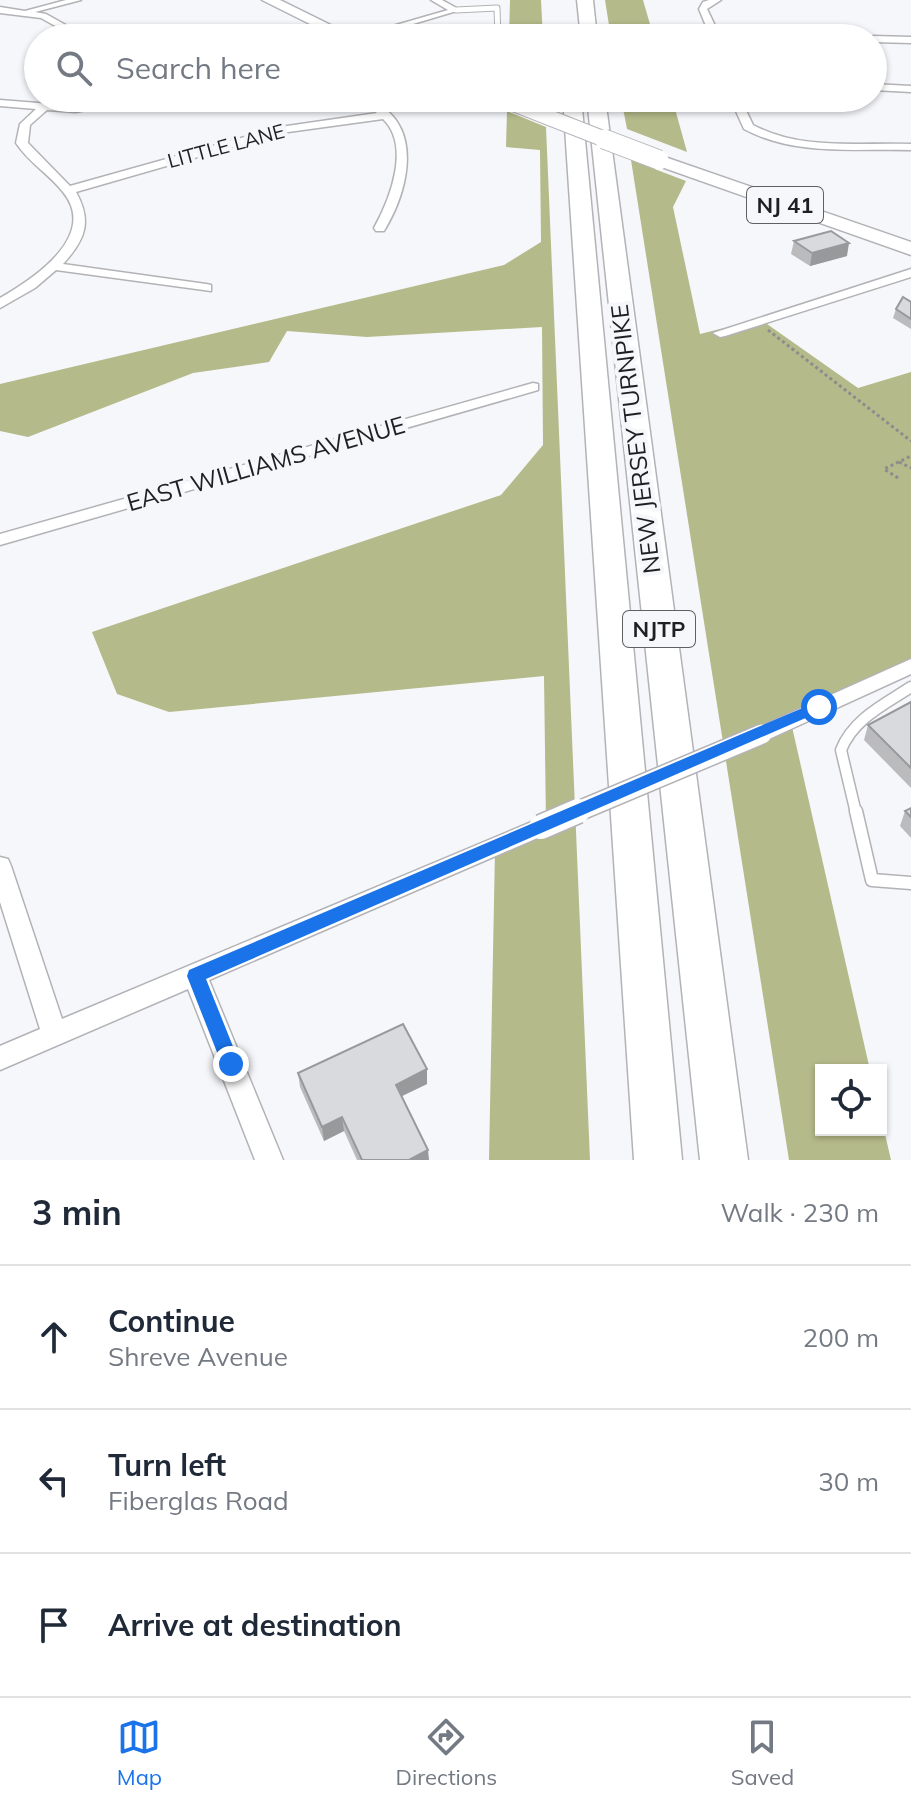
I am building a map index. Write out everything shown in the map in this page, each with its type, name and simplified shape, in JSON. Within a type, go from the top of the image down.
[{"type":"highway","points":[[585,0],[588,24]]},
{"type":"highway","name":"NEW JERSEY TURNPIKE","points":[[573,112],[658,1160]]},
{"type":"highway","name":"NEW JERSEY TURNPIKE","points":[[598,112],[724,1160]]},
{"type":"main road","points":[[269,0],[322,24]]},
{"type":"main road","name":"NJ 41","points":[[537,112],[659,160],[911,249]]},
{"type":"street","points":[[26,13],[77,0]]},
{"type":"street","points":[[435,0],[456,10]]},
{"type":"street","points":[[710,24],[703,9],[706,4],[717,0]]},
{"type":"street","points":[[0,10],[43,16],[58,24]]},
{"type":"street","points":[[405,24],[456,10]]},
{"type":"street","points":[[887,39],[911,40]]},
{"type":"street","points":[[887,88],[911,89]]},
{"type":"street","points":[[0,103],[24,106]]},
{"type":"street","points":[[0,304],[53,266],[72,245],[81,225],[77,202],[68,190],[30,158],[22,143],[25,124],[39,112]]},
{"type":"street","points":[[380,228],[391,210],[405,152],[401,134],[382,112]]},
{"type":"street","points":[[741,112],[748,127],[765,137],[807,144],[911,147]]},
{"type":"street","name":"LITTLE LANE","points":[[68,190],[280,130],[387,115]]},
{"type":"street","points":[[53,266],[206,288]]},
{"type":"street","points":[[720,333],[911,273]]},
{"type":"street","name":"EAST WILLIAMS AVENUE","points":[[0,540],[533,387]]},
{"type":"street","points":[[0,1058],[762,734],[907,678]]},
{"type":"street","points":[[0,866],[55,1035]]},
{"type":"street","points":[[195,976],[269,1160]]},
{"type":"lane","points":[[456,10],[475,12],[498,9],[498,24]]},
{"type":"lane","points":[[907,678],[852,728],[843,739],[841,750],[872,880],[911,883]]},
{"type":"path","points":[[764,327],[911,441]]},
{"type":"path","points":[[898,478],[884,469],[911,456]]},
{"type":"path","points":[[899,462],[911,468]]},
{"type":"green space","points":[[510,0],[541,0],[542,24],[509,24]]},
{"type":"green space","points":[[605,0],[643,0],[650,24],[609,24]]},
{"type":"green space","points":[[507,112],[546,127],[590,1160],[489,1160],[495,850],[546,823],[544,676],[169,712],[117,694],[92,632],[501,495],[543,445],[542,327],[367,337],[287,331],[269,362],[193,373],[28,437],[0,431],[0,384],[504,265],[541,242],[540,150],[506,147]]},
{"type":"green space","points":[[624,112],[676,112],[687,152],[627,129]]},
{"type":"green space","points":[[631,160],[686,181],[673,207],[700,334],[760,319],[858,388],[911,372],[911,666],[790,718],[869,1064],[815,1064],[815,1136],[885,1136],[891,1160],[789,1160]]},
{"type":"building","points":[[831,231],[849,243],[812,253],[794,241]]},
{"type":"building","points":[[903,297],[911,302],[911,319],[896,309]]},
{"type":"building","points":[[911,702],[911,768],[868,725]]},
{"type":"building","points":[[403,1024],[427,1069],[396,1085],[428,1150],[409,1160],[362,1160],[342,1117],[322,1127],[298,1073]]},
{"type":"route","points":[[231,1064],[195,976],[819,707]]}]
